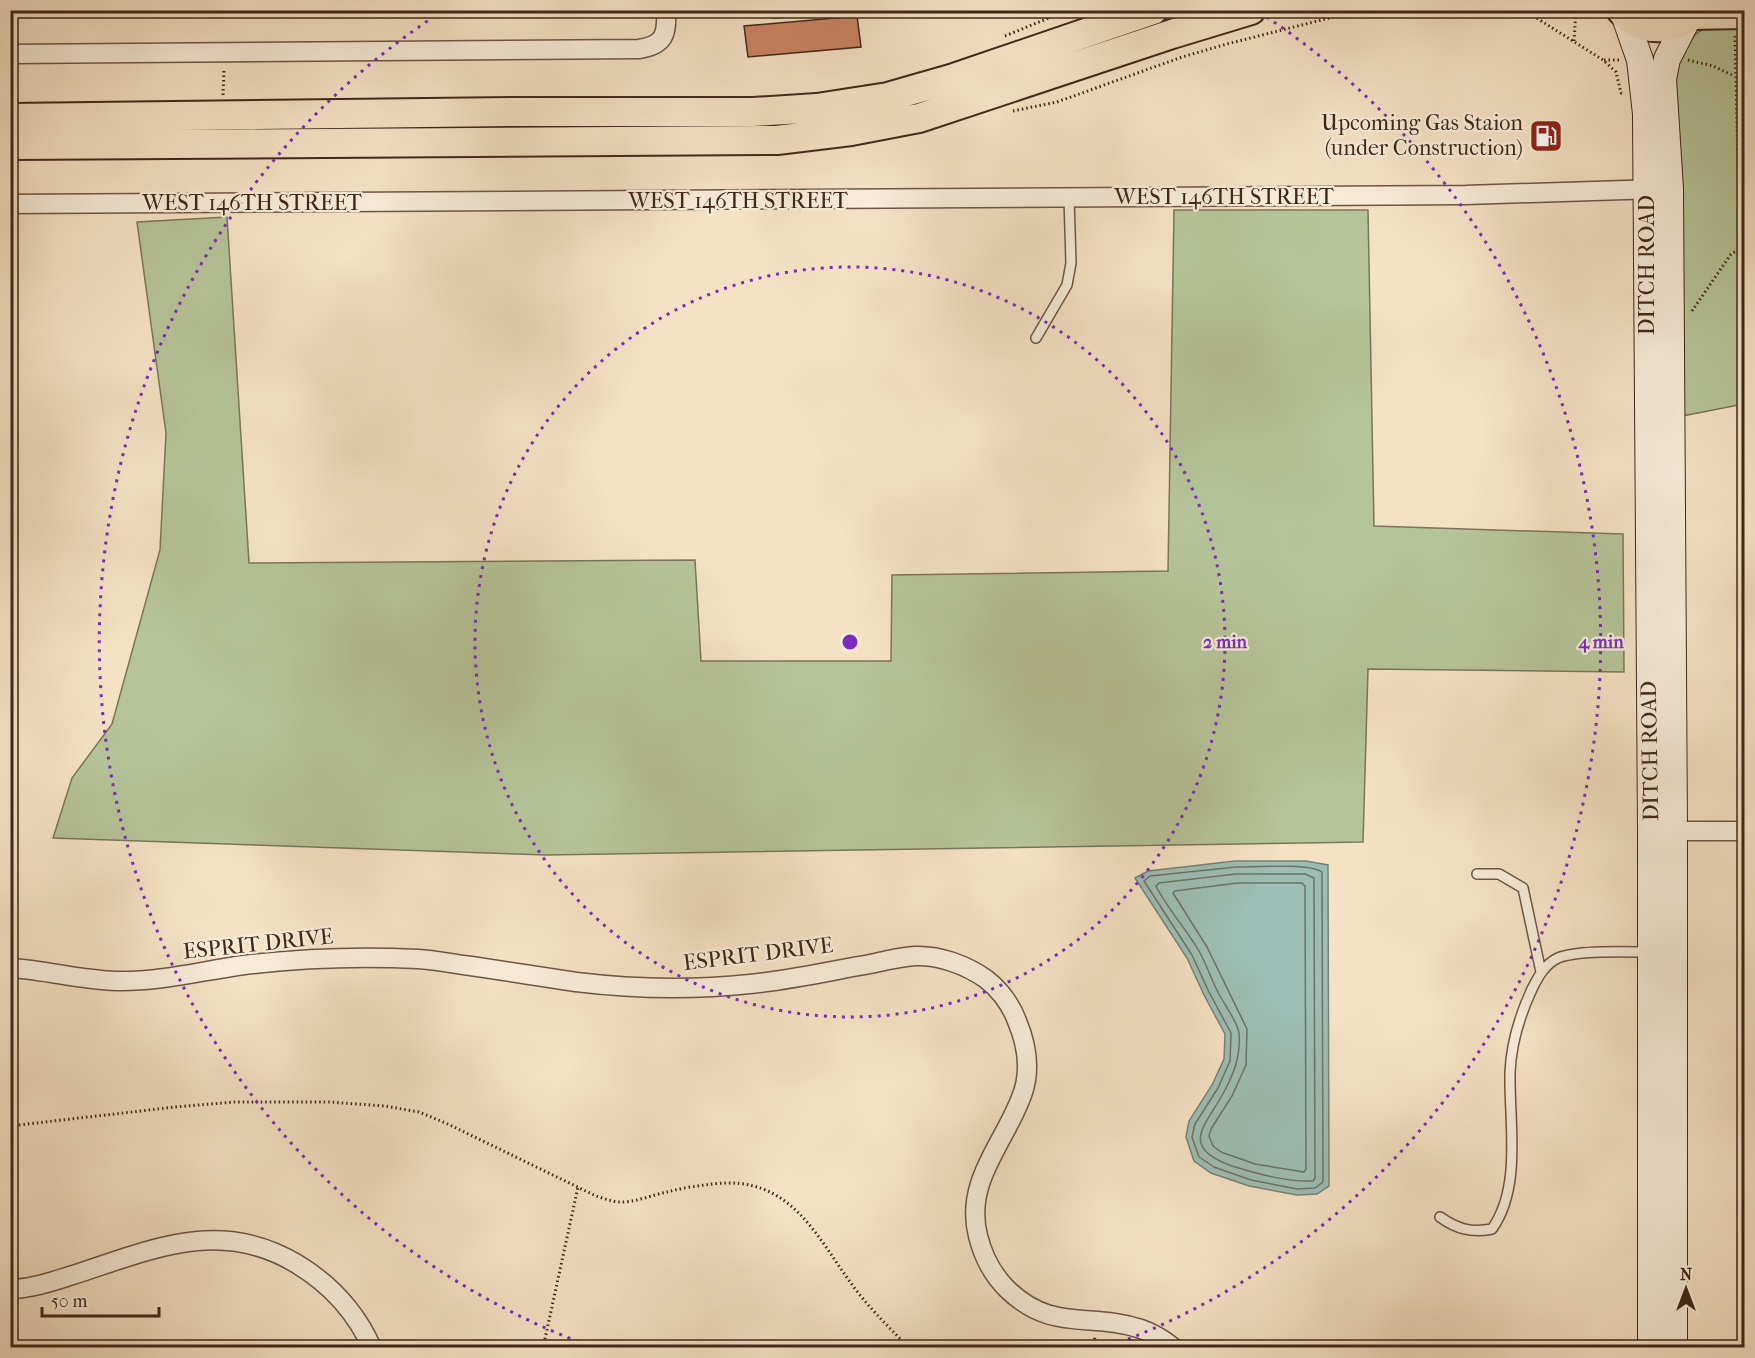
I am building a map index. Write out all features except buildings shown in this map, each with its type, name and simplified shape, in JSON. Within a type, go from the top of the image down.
[{"type":"main road","points":[[10,118],[515,112],[753,112],[817,108],[888,97],[951,79],[1153,10]]},
{"type":"main road","points":[[10,145],[777,140],[851,131],[919,118],[1251,10]]},
{"type":"main road","points":[[1622,12],[1644,26],[1659,28],[1674,25],[1692,14],[1740,20]]},
{"type":"street","points":[[10,54],[639,49],[656,45],[662,39],[666,24],[666,10]]},
{"type":"street","name":"DITCH ROAD","points":[[1622,12],[1638,51],[1659,189]]},
{"type":"street","name":"DITCH ROAD","points":[[1674,1347],[1663,831],[1647,411],[1663,79],[1667,59],[1692,14]]},
{"type":"street","name":"WEST 146TH STREET","points":[[10,204],[1466,195],[1659,189]]},
{"type":"street","points":[[1663,831],[1744,831]]},
{"type":"street","name":"DITCH ROAD","points":[[1651,1347],[1651,952],[1663,831]]},
{"type":"street","name":"ESPRIT DRIVE","points":[[10,968],[117,981],[161,979],[241,965],[301,959],[423,959],[580,982],[636,988],[700,989],[773,981],[914,956],[938,958],[963,966],[987,980],[1003,996],[1014,1013],[1027,1055],[1022,1095],[984,1169],[975,1202],[975,1224],[980,1246],[990,1268],[1005,1287],[1038,1312],[1068,1319],[1121,1324],[1141,1329],[1174,1347]]},
{"type":"street","points":[[10,1289],[40,1285],[174,1243],[200,1239],[230,1241],[256,1246],[284,1256],[310,1271],[330,1286],[350,1310],[372,1347]]},
{"type":"lane","points":[[774,10],[775,14],[807,10]]},
{"type":"lane","points":[[1036,338],[1067,285],[1071,263],[1069,198]]},
{"type":"lane","points":[[1477,874],[1499,874],[1523,888],[1541,972]]},
{"type":"lane","points":[[1440,1216],[1454,1227],[1477,1231],[1492,1229],[1499,1219],[1506,1202],[1509,1185],[1510,1071],[1514,1044],[1524,1007],[1541,972],[1558,958],[1610,952],[1651,952]]},
{"type":"path","points":[[1000,38],[1068,10]]},
{"type":"path","points":[[1227,44],[1333,17],[1372,10]]},
{"type":"path","points":[[1521,10],[1603,60],[1616,72],[1621,93],[1629,95]]},
{"type":"path","points":[[1574,41],[1576,10]]},
{"type":"path","points":[[1740,20],[1734,76],[1740,248]]},
{"type":"path","points":[[223,97],[224,51]]},
{"type":"path","points":[[1603,60],[1627,60]]},
{"type":"path","points":[[1685,60],[1705,63],[1734,76]]},
{"type":"path","points":[[10,1126],[235,1102],[329,1102],[385,1106],[419,1112],[596,1197],[619,1202],[714,1184],[744,1184],[767,1190],[804,1217],[862,1298],[909,1347]]},
{"type":"path","points":[[543,1347],[578,1187]]},
{"type":"green space","points":[[1705,28],[1744,28],[1744,404],[1677,417],[1676,78],[1681,55],[1687,44],[1694,35]]},
{"type":"green space","points":[[1174,210],[1368,210],[1374,526],[1623,534],[1624,672],[1368,669],[1363,842],[546,855],[53,838],[72,778],[112,724],[160,550],[166,433],[137,222],[227,217],[249,563],[695,560],[701,661],[891,661],[892,575],[1168,571]]},
{"type":"water","points":[[1235,861],[1306,861],[1328,865],[1329,1186],[1317,1194],[1297,1195],[1249,1186],[1211,1173],[1194,1161],[1186,1137],[1189,1121],[1212,1085],[1224,1059],[1225,1034],[1187,958],[1135,878],[1148,871]]},
{"type":"place","name":"Upcoming Gas Staion (under Construction)","points":[[1546,136]]}]
